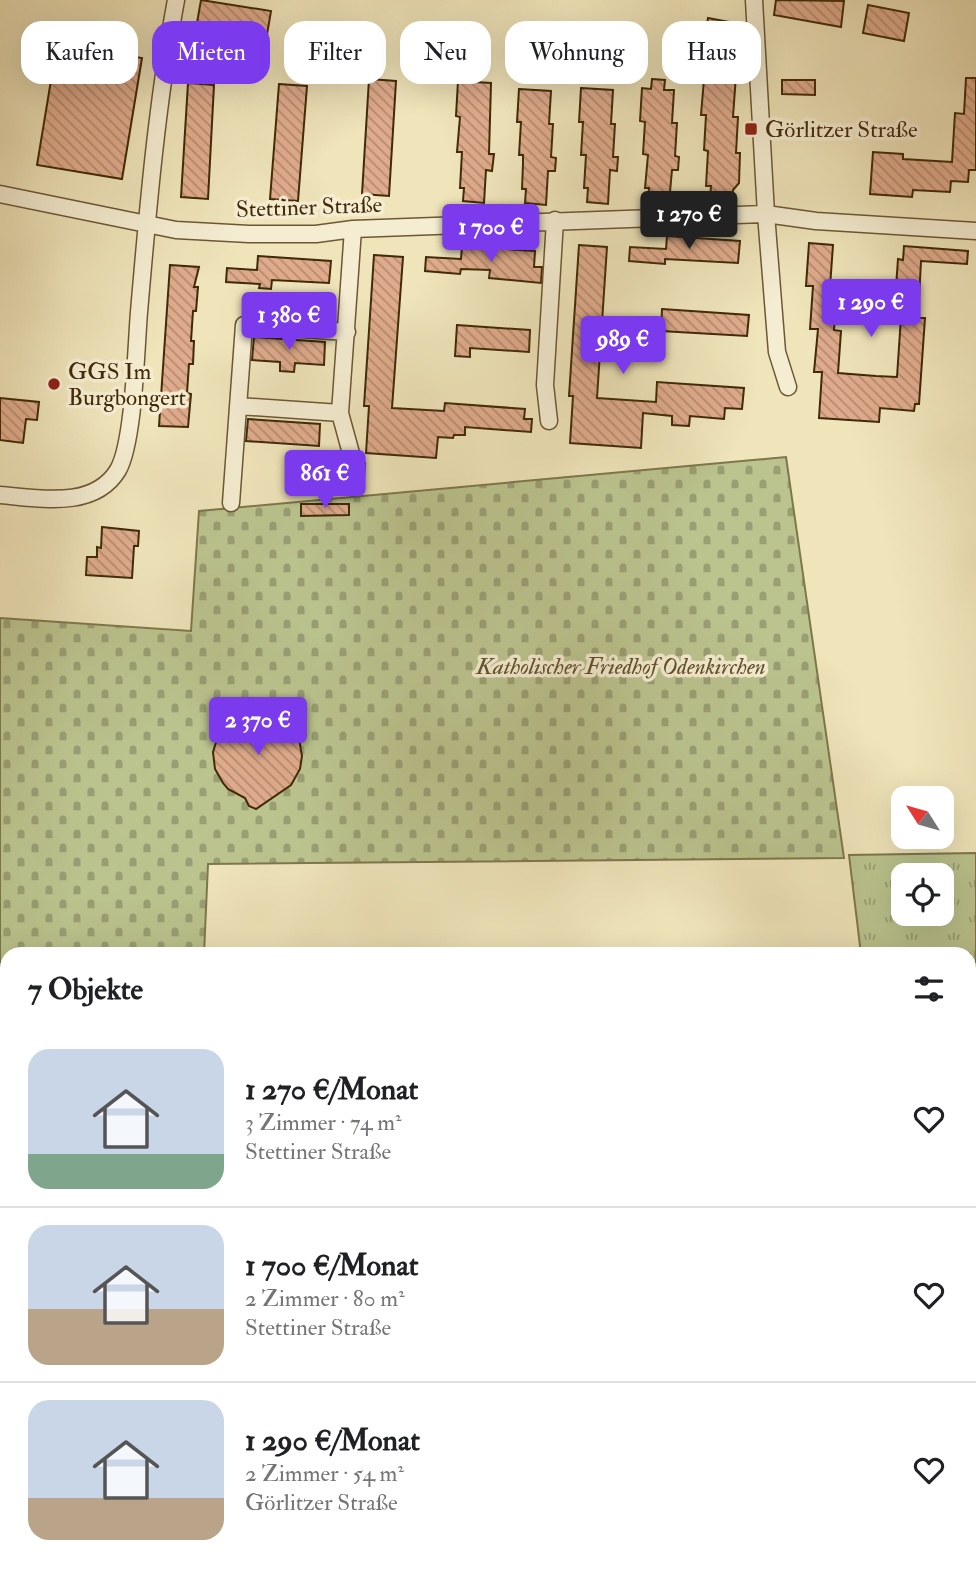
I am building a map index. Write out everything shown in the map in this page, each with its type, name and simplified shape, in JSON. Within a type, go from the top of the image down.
[{"type":"street","points":[[0,495],[63,500],[95,492],[118,470],[128,434],[146,224],[163,70],[176,0]]},
{"type":"street","points":[[754,0],[766,214],[778,352],[788,387]]},
{"type":"street","name":"Stettiner Straße","points":[[0,194],[176,230],[249,234],[316,234],[354,229],[555,220],[632,220],[766,214],[816,221],[976,231]]},
{"type":"street","points":[[549,421],[545,385],[555,220]]},
{"type":"street","points":[[352,457],[340,413],[354,229]]},
{"type":"street","points":[[231,503],[244,325],[347,332]]},
{"type":"street","points":[[238,406],[340,413]]},
{"type":"green space","name":"Katholischer Friedhof Odenkirchen","points":[[786,457],[844,858],[208,864],[204,947],[0,947],[0,618],[191,631],[199,511]]},
{"type":"green space","points":[[976,853],[976,947],[860,947],[849,855]]},
{"type":"building","points":[[201,0],[271,11],[269,21],[197,21]]},
{"type":"building","points":[[776,0],[844,1],[841,27],[774,15]]},
{"type":"building","points":[[868,5],[909,13],[904,41],[863,33]]},
{"type":"building","points":[[138,57],[142,58],[138,82]]},
{"type":"building","points":[[966,78],[976,78],[976,170],[969,170],[968,182],[951,181],[950,192],[913,190],[912,197],[870,194],[873,152],[903,154],[903,159],[952,162],[955,113],[964,114]]},
{"type":"building","points":[[652,79],[662,80],[664,90],[674,90],[672,123],[677,123],[675,156],[679,157],[678,170],[672,170],[669,203],[648,202],[649,188],[645,188],[648,155],[643,154],[645,122],[640,121],[642,88],[651,89]]},
{"type":"building","points":[[782,80],[815,80],[815,95],[782,94]]},
{"type":"building","points":[[396,81],[389,196],[362,194],[369,84]]},
{"type":"building","points":[[50,84],[138,84],[122,179],[37,165]]},
{"type":"building","points":[[188,84],[214,85],[208,199],[181,197]]},
{"type":"building","points":[[279,84],[307,86],[298,201],[270,199]]},
{"type":"building","points":[[458,84],[491,84],[489,154],[494,154],[492,171],[486,170],[484,203],[463,201],[464,188],[460,188],[462,152],[457,152],[460,117],[456,116]]},
{"type":"building","points":[[704,84],[735,84],[733,117],[738,117],[736,153],[740,153],[739,183],[733,190],[732,202],[710,201],[711,186],[706,186],[708,151],[704,150],[706,115],[701,115]]},
{"type":"building","points":[[581,88],[613,90],[613,157],[618,157],[617,171],[610,170],[608,204],[587,202],[588,188],[584,188],[586,155],[581,155],[583,122],[579,122]]},
{"type":"building","points":[[519,89],[551,91],[551,157],[556,158],[555,171],[548,171],[546,205],[525,203],[526,189],[522,189],[523,155],[519,155],[521,122],[517,122]]},
{"type":"building","points":[[667,236],[740,241],[738,263],[665,259],[665,264],[629,261],[630,247],[666,249]]},
{"type":"building","points":[[809,243],[833,245],[830,287],[837,288],[834,330],[841,331],[838,373],[876,376],[897,377],[901,317],[894,316],[898,259],[903,260],[904,246],[968,251],[967,264],[921,261],[918,318],[925,318],[919,404],[915,404],[914,411],[880,408],[879,422],[819,418],[822,372],[814,372],[818,329],[810,329],[813,286],[806,286]]},
{"type":"building","points":[[579,245],[607,247],[597,398],[656,402],[657,382],[744,388],[742,409],[725,408],[724,419],[690,416],[689,426],[672,425],[672,416],[643,413],[641,448],[570,443],[573,396],[569,396]]},
{"type":"building","points":[[462,246],[535,251],[534,267],[542,267],[541,283],[489,278],[490,270],[461,269],[460,274],[425,271],[426,257],[461,259]]},
{"type":"building","points":[[374,255],[403,257],[392,408],[444,411],[445,403],[525,409],[524,419],[532,419],[531,432],[465,427],[465,435],[454,435],[453,438],[438,437],[436,458],[366,453],[369,406],[364,406]]},
{"type":"building","points":[[258,256],[331,261],[329,283],[272,280],[271,289],[259,288],[260,284],[226,282],[227,268],[257,270]]},
{"type":"building","points":[[170,265],[199,267],[194,287],[198,287],[191,341],[194,341],[193,364],[189,364],[187,393],[191,394],[188,427],[159,426]]},
{"type":"building","points":[[662,309],[749,315],[747,336],[661,331]]},
{"type":"building","points":[[457,325],[530,330],[529,352],[470,348],[470,357],[455,356]]},
{"type":"building","points":[[254,337],[325,342],[324,365],[295,363],[294,372],[280,371],[280,362],[252,360]]},
{"type":"building","points":[[0,398],[39,402],[37,420],[26,419],[23,443],[0,440]]},
{"type":"building","points":[[248,419],[320,424],[319,446],[246,441]]},
{"type":"building","points":[[332,460],[343,461],[350,467],[365,463],[364,477],[331,475]]},
{"type":"building","points":[[301,504],[349,504],[349,515],[301,516]]},
{"type":"building","points":[[102,527],[139,531],[138,546],[134,546],[132,578],[86,575],[87,557],[97,557],[97,547],[101,548]]},
{"type":"building","points":[[260,711],[275,714],[291,726],[299,739],[302,756],[300,769],[291,785],[256,809],[223,783],[215,769],[213,752],[218,736],[231,720],[243,714]]},
{"type":"place","name":"Görlitzer Straße","points":[[751,129]]},
{"type":"place","name":"GGS Im Burgbongert","points":[[54,384]]}]
